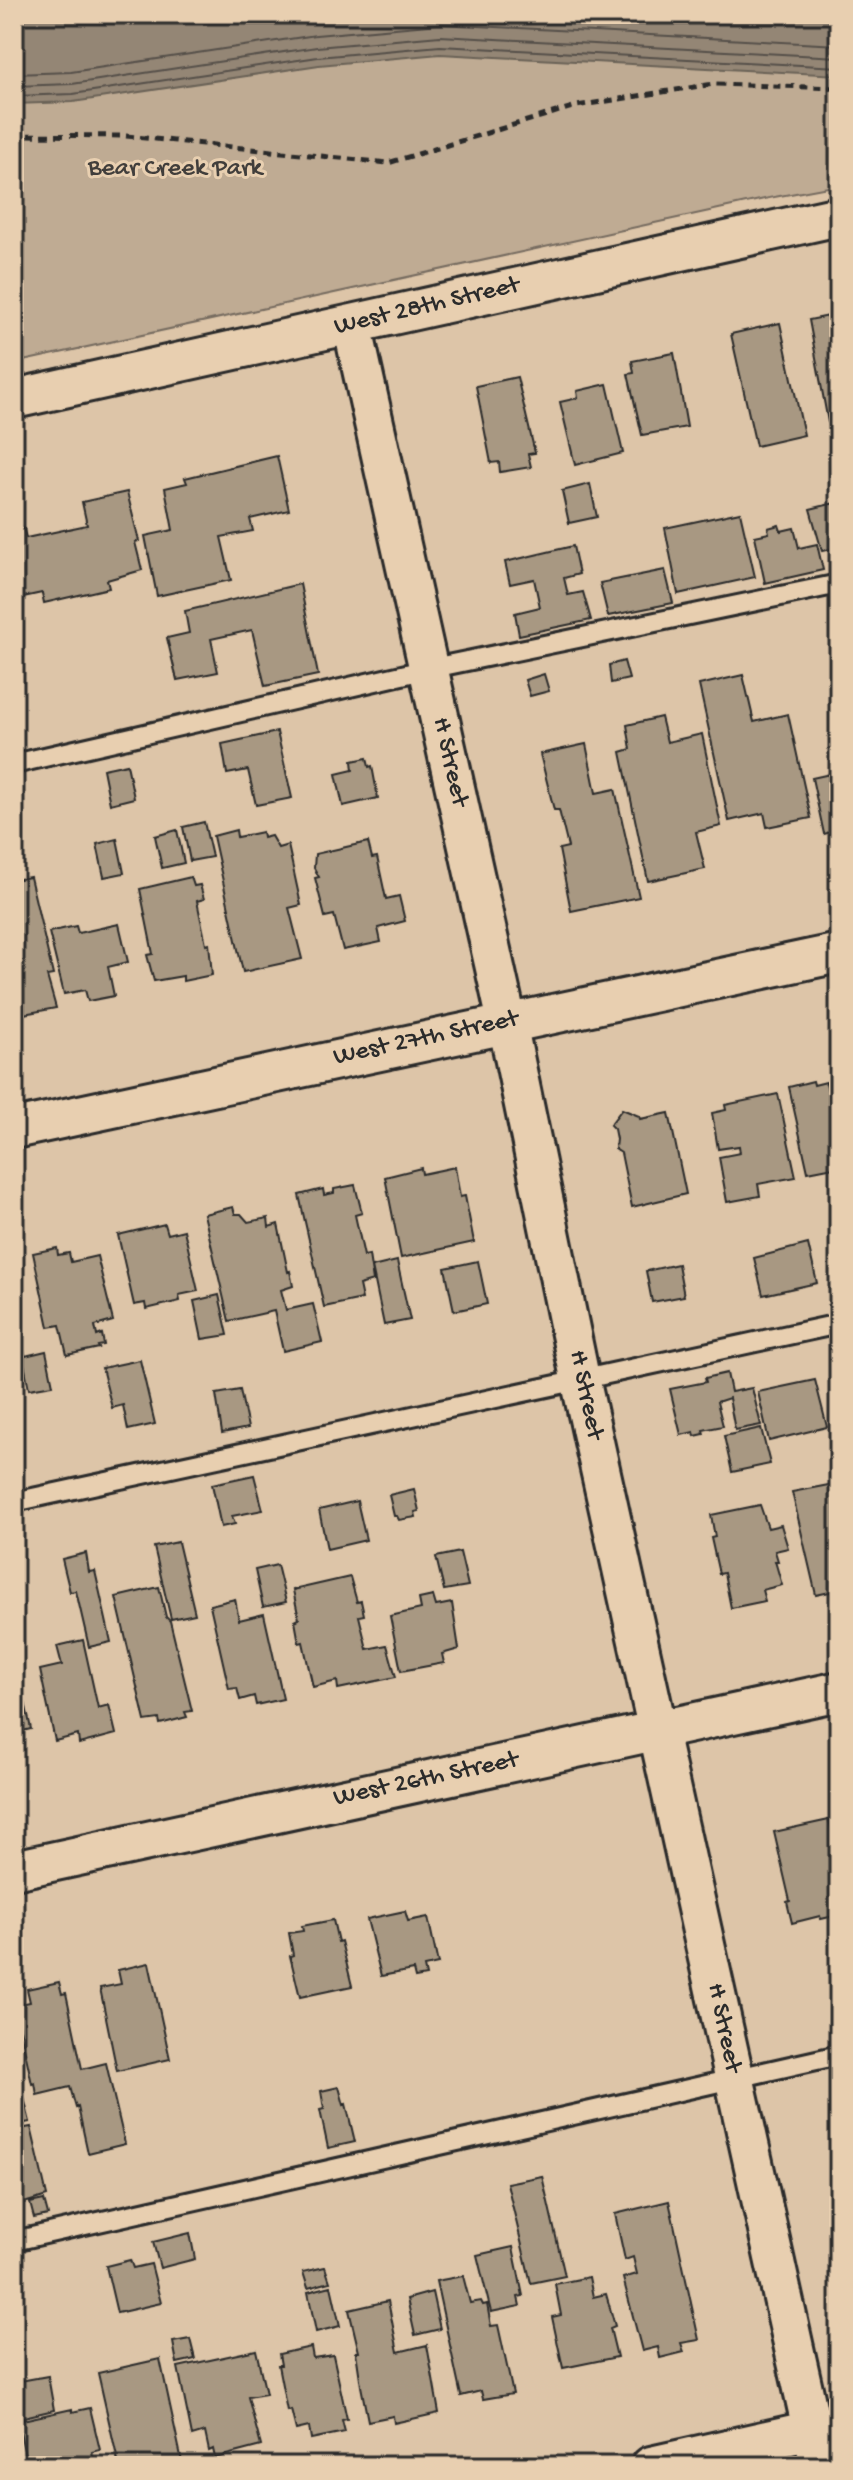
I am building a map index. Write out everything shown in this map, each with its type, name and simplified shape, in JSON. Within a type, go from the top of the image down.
[{"type":"street","name":"West 28th Street","points":[[14,399],[839,216]]},
{"type":"street","name":"H Street","points":[[352,324],[507,1022],[580,1378],[734,2077],[824,2440]]},
{"type":"street","name":"West 27th Street","points":[[14,1129],[839,953]]},
{"type":"street","name":"West 26th Street","points":[[14,1870],[839,1691]]},
{"type":"street","points":[[651,2466],[824,2440]]},
{"type":"lane","points":[[14,764],[428,669],[839,584]]},
{"type":"lane","points":[[14,1502],[839,1324]]},
{"type":"lane","points":[[14,2241],[839,2055]]},
{"type":"path","points":[[14,135],[126,136],[388,163],[576,106],[713,84],[839,88]]},
{"type":"green space","name":"Bear Creek Park","points":[[14,14],[839,14],[839,185],[14,363]]},
{"type":"water","points":[[14,14],[839,14],[839,75],[440,54],[319,65],[73,102],[14,104]]},
{"type":"building","points":[[839,314],[839,420],[828,422],[809,320]]},
{"type":"building","points":[[780,323],[804,435],[756,446],[731,334]]},
{"type":"building","points":[[674,353],[687,427],[642,435],[628,374],[634,373],[632,361]]},
{"type":"building","points":[[517,377],[535,453],[528,454],[531,467],[500,472],[499,462],[491,463],[476,386]]},
{"type":"building","points":[[607,384],[623,453],[575,465],[560,402],[578,398],[577,391]]},
{"type":"building","points":[[277,456],[289,510],[250,519],[253,531],[221,537],[231,580],[157,596],[145,536],[173,530],[165,488],[187,483],[185,478]]},
{"type":"building","points":[[590,484],[597,517],[569,523],[562,491]]},
{"type":"building","points":[[127,492],[139,541],[135,542],[142,570],[107,580],[109,588],[44,603],[42,593],[14,599],[14,529],[23,527],[26,538],[87,525],[82,502]]},
{"type":"building","points":[[839,502],[839,547],[822,551],[810,509]]},
{"type":"building","points":[[740,512],[755,577],[678,594],[665,528]]},
{"type":"building","points":[[779,525],[781,531],[794,528],[799,548],[817,544],[823,570],[765,583],[755,536],[769,533],[768,528]]},
{"type":"building","points":[[573,546],[579,574],[564,578],[568,595],[583,592],[591,620],[519,635],[515,613],[540,607],[534,579],[510,584],[505,562]]},
{"type":"building","points":[[665,570],[673,603],[608,616],[600,583]]},
{"type":"building","points":[[300,584],[318,675],[265,686],[252,630],[211,639],[218,672],[177,680],[167,638],[189,633],[185,611]]},
{"type":"building","points":[[624,661],[629,679],[611,683],[609,665]]},
{"type":"building","points":[[544,674],[549,691],[530,696],[525,680]]},
{"type":"building","points":[[743,675],[754,722],[788,714],[811,818],[767,827],[764,813],[729,821],[699,685]]},
{"type":"building","points":[[661,717],[667,742],[702,734],[721,826],[696,832],[705,869],[648,881],[621,752],[631,749],[627,725]]},
{"type":"building","points":[[277,732],[292,798],[256,805],[248,770],[227,774],[222,744]]},
{"type":"building","points":[[586,744],[596,793],[615,789],[639,897],[571,911],[559,849],[568,847],[559,810],[554,810],[540,754]]},
{"type":"building","points":[[367,758],[369,767],[372,766],[378,798],[343,806],[336,774],[353,770],[352,761]]},
{"type":"building","points":[[127,764],[134,798],[110,804],[103,769]]},
{"type":"building","points":[[839,772],[839,830],[824,834],[812,778]]},
{"type":"building","points":[[204,822],[212,857],[190,861],[183,827]]},
{"type":"building","points":[[177,830],[184,863],[162,868],[155,836]]},
{"type":"building","points":[[236,830],[237,837],[262,832],[263,838],[271,836],[278,848],[288,845],[301,905],[289,908],[302,959],[243,972],[213,836]]},
{"type":"building","points":[[117,839],[124,873],[104,877],[97,844]]},
{"type":"building","points":[[368,842],[372,858],[377,857],[386,899],[399,896],[405,921],[378,928],[381,942],[343,950],[334,915],[325,917],[315,878],[319,877],[314,868],[315,854]]},
{"type":"building","points":[[30,877],[53,975],[47,976],[56,1008],[18,1015],[17,1009],[14,1009],[14,880]]},
{"type":"building","points":[[191,877],[194,886],[200,885],[204,899],[197,901],[206,944],[209,943],[212,975],[183,981],[183,976],[154,981],[147,955],[153,954],[140,889]]},
{"type":"building","points":[[119,924],[128,962],[108,967],[114,996],[88,1001],[85,990],[64,994],[49,932],[76,926],[78,933]]},
{"type":"building","points":[[813,1081],[814,1085],[826,1082],[828,1091],[839,1089],[839,1166],[808,1172],[789,1087]]},
{"type":"building","points":[[778,1094],[796,1177],[758,1184],[760,1196],[727,1202],[719,1157],[740,1153],[739,1146],[718,1149],[712,1113],[726,1110],[725,1105]]},
{"type":"building","points":[[622,1109],[640,1119],[669,1113],[686,1194],[632,1207],[621,1153],[615,1149],[614,1129],[610,1125]]},
{"type":"building","points":[[455,1167],[460,1197],[465,1196],[474,1242],[401,1258],[385,1177],[421,1168],[422,1174]]},
{"type":"building","points":[[355,1185],[362,1213],[355,1215],[364,1256],[369,1255],[373,1281],[359,1285],[362,1299],[324,1307],[299,1195],[323,1189],[324,1195],[334,1193],[334,1189]]},
{"type":"building","points":[[233,1207],[235,1214],[241,1214],[248,1222],[268,1218],[269,1227],[278,1224],[293,1286],[281,1290],[286,1310],[313,1304],[322,1342],[283,1351],[274,1311],[229,1321],[204,1214]]},
{"type":"building","points":[[165,1224],[168,1234],[184,1230],[198,1291],[179,1295],[180,1301],[146,1309],[145,1303],[134,1305],[118,1235]]},
{"type":"building","points":[[808,1244],[817,1283],[763,1295],[754,1258]]},
{"type":"building","points":[[57,1248],[58,1255],[69,1253],[71,1262],[97,1256],[113,1321],[95,1326],[97,1336],[102,1334],[104,1345],[99,1348],[67,1355],[60,1325],[49,1327],[33,1253]]},
{"type":"building","points":[[397,1261],[410,1320],[384,1325],[372,1267]]},
{"type":"building","points":[[478,1261],[487,1304],[454,1311],[445,1268]]},
{"type":"building","points":[[678,1264],[684,1296],[652,1302],[646,1271]]},
{"type":"building","points":[[14,1294],[25,1356],[46,1351],[53,1385],[29,1389],[24,1364],[14,1367]]},
{"type":"building","points":[[219,1295],[228,1335],[202,1339],[194,1301]]},
{"type":"building","points":[[140,1360],[155,1424],[128,1430],[123,1405],[112,1408],[102,1368]]},
{"type":"building","points":[[727,1373],[731,1392],[752,1388],[761,1425],[735,1430],[729,1398],[717,1402],[723,1426],[703,1430],[704,1434],[695,1436],[694,1432],[681,1435],[670,1389],[706,1382],[705,1378]]},
{"type":"building","points":[[815,1380],[827,1427],[769,1441],[758,1392]]},
{"type":"building","points":[[240,1390],[248,1428],[222,1433],[216,1394]]},
{"type":"building","points":[[761,1428],[770,1464],[732,1472],[724,1436]]},
{"type":"building","points":[[254,1475],[263,1510],[232,1516],[235,1524],[221,1527],[212,1484]]},
{"type":"building","points":[[839,1483],[839,1590],[816,1595],[792,1492]]},
{"type":"building","points":[[414,1489],[419,1511],[415,1512],[416,1517],[399,1520],[394,1516],[389,1495]]},
{"type":"building","points":[[357,1501],[366,1540],[327,1549],[319,1510]]},
{"type":"building","points":[[760,1505],[768,1528],[781,1525],[788,1548],[775,1551],[782,1585],[762,1590],[765,1601],[731,1608],[724,1573],[719,1574],[711,1538],[715,1537],[711,1515]]},
{"type":"building","points":[[178,1542],[195,1614],[171,1619],[154,1547]]},
{"type":"building","points":[[460,1552],[468,1586],[444,1590],[436,1557]]},
{"type":"building","points":[[86,1553],[89,1572],[95,1571],[111,1642],[89,1647],[76,1591],[70,1592],[62,1559]]},
{"type":"building","points":[[277,1565],[286,1602],[263,1607],[255,1570]]},
{"type":"building","points":[[350,1577],[357,1602],[361,1601],[364,1615],[359,1616],[367,1649],[387,1645],[396,1677],[338,1689],[337,1681],[313,1687],[303,1642],[299,1643],[295,1621],[299,1619],[293,1590]]},
{"type":"building","points":[[159,1587],[192,1711],[185,1712],[187,1717],[160,1724],[159,1719],[145,1721],[116,1597]]},
{"type":"building","points":[[433,1596],[436,1606],[452,1603],[459,1649],[442,1654],[444,1663],[401,1671],[390,1616],[421,1609],[419,1599]]},
{"type":"building","points":[[235,1599],[239,1620],[264,1614],[283,1699],[256,1705],[254,1696],[240,1700],[237,1688],[229,1689],[210,1605]]},
{"type":"building","points":[[83,1640],[98,1708],[109,1705],[116,1734],[79,1744],[78,1735],[55,1741],[40,1670],[62,1665],[57,1646]]},
{"type":"building","points":[[14,1662],[31,1729],[14,1733]]},
{"type":"building","points":[[829,1820],[839,1859],[839,1915],[792,1923],[774,1832]]},
{"type":"building","points":[[405,1911],[408,1921],[428,1917],[438,1964],[424,1967],[426,1976],[415,1978],[413,1970],[381,1976],[367,1919]]},
{"type":"building","points":[[333,1920],[352,1986],[300,1997],[290,1956],[293,1955],[289,1933],[303,1931],[302,1926]]},
{"type":"building","points":[[149,1963],[170,2059],[117,2071],[100,1988],[121,1984],[118,1970]]},
{"type":"building","points":[[59,1982],[62,1994],[66,1993],[82,2069],[106,2063],[125,2144],[88,2153],[78,2107],[70,2087],[37,2095],[35,2083],[32,2084],[15,2005],[30,2002],[27,1989]]},
{"type":"building","points":[[339,2087],[355,2142],[328,2148],[320,2110],[324,2109],[321,2091]]},
{"type":"building","points":[[22,2090],[30,2122],[14,2125],[14,2092]]},
{"type":"building","points":[[31,2127],[47,2196],[14,2206],[14,2130]]},
{"type":"building","points":[[542,2176],[565,2276],[531,2283],[507,2183]]},
{"type":"building","points":[[44,2200],[48,2215],[34,2218],[30,2203]]},
{"type":"building","points":[[669,2201],[699,2340],[681,2343],[684,2352],[660,2358],[658,2347],[642,2351],[623,2278],[637,2274],[633,2257],[625,2260],[615,2214]]},
{"type":"building","points":[[190,2233],[195,2259],[160,2268],[153,2242]]},
{"type":"building","points":[[513,2247],[523,2296],[518,2297],[520,2306],[491,2312],[477,2255]]},
{"type":"building","points":[[130,2260],[133,2268],[151,2264],[161,2303],[117,2313],[106,2266]]},
{"type":"building","points":[[325,2267],[330,2282],[308,2288],[303,2272]]},
{"type":"building","points":[[463,2276],[470,2303],[481,2301],[483,2305],[487,2304],[491,2326],[498,2325],[513,2394],[483,2399],[481,2391],[461,2396],[436,2281]]},
{"type":"building","points":[[589,2277],[593,2297],[606,2294],[615,2326],[610,2328],[617,2357],[563,2368],[552,2317],[561,2315],[555,2284]]},
{"type":"building","points":[[331,2286],[340,2326],[316,2332],[308,2292]]},
{"type":"building","points":[[432,2292],[440,2329],[415,2335],[407,2299]]},
{"type":"building","points":[[388,2301],[398,2352],[427,2345],[439,2413],[394,2423],[393,2416],[368,2421],[356,2352],[359,2352],[349,2310]]},
{"type":"building","points":[[190,2339],[195,2359],[177,2363],[173,2342]]},
{"type":"building","points":[[311,2347],[313,2358],[333,2355],[347,2419],[342,2420],[345,2432],[311,2439],[309,2427],[296,2430],[291,2410],[287,2411],[278,2365],[281,2365],[279,2354]]},
{"type":"building","points":[[256,2350],[266,2394],[248,2397],[261,2446],[215,2458],[213,2449],[209,2451],[205,2432],[192,2436],[178,2367]]},
{"type":"building","points":[[160,2359],[183,2466],[119,2466],[98,2373]]},
{"type":"building","points":[[48,2376],[54,2410],[15,2419],[14,2382]]},
{"type":"building","points":[[90,2408],[100,2450],[92,2452],[95,2466],[27,2466],[18,2421]]}]
